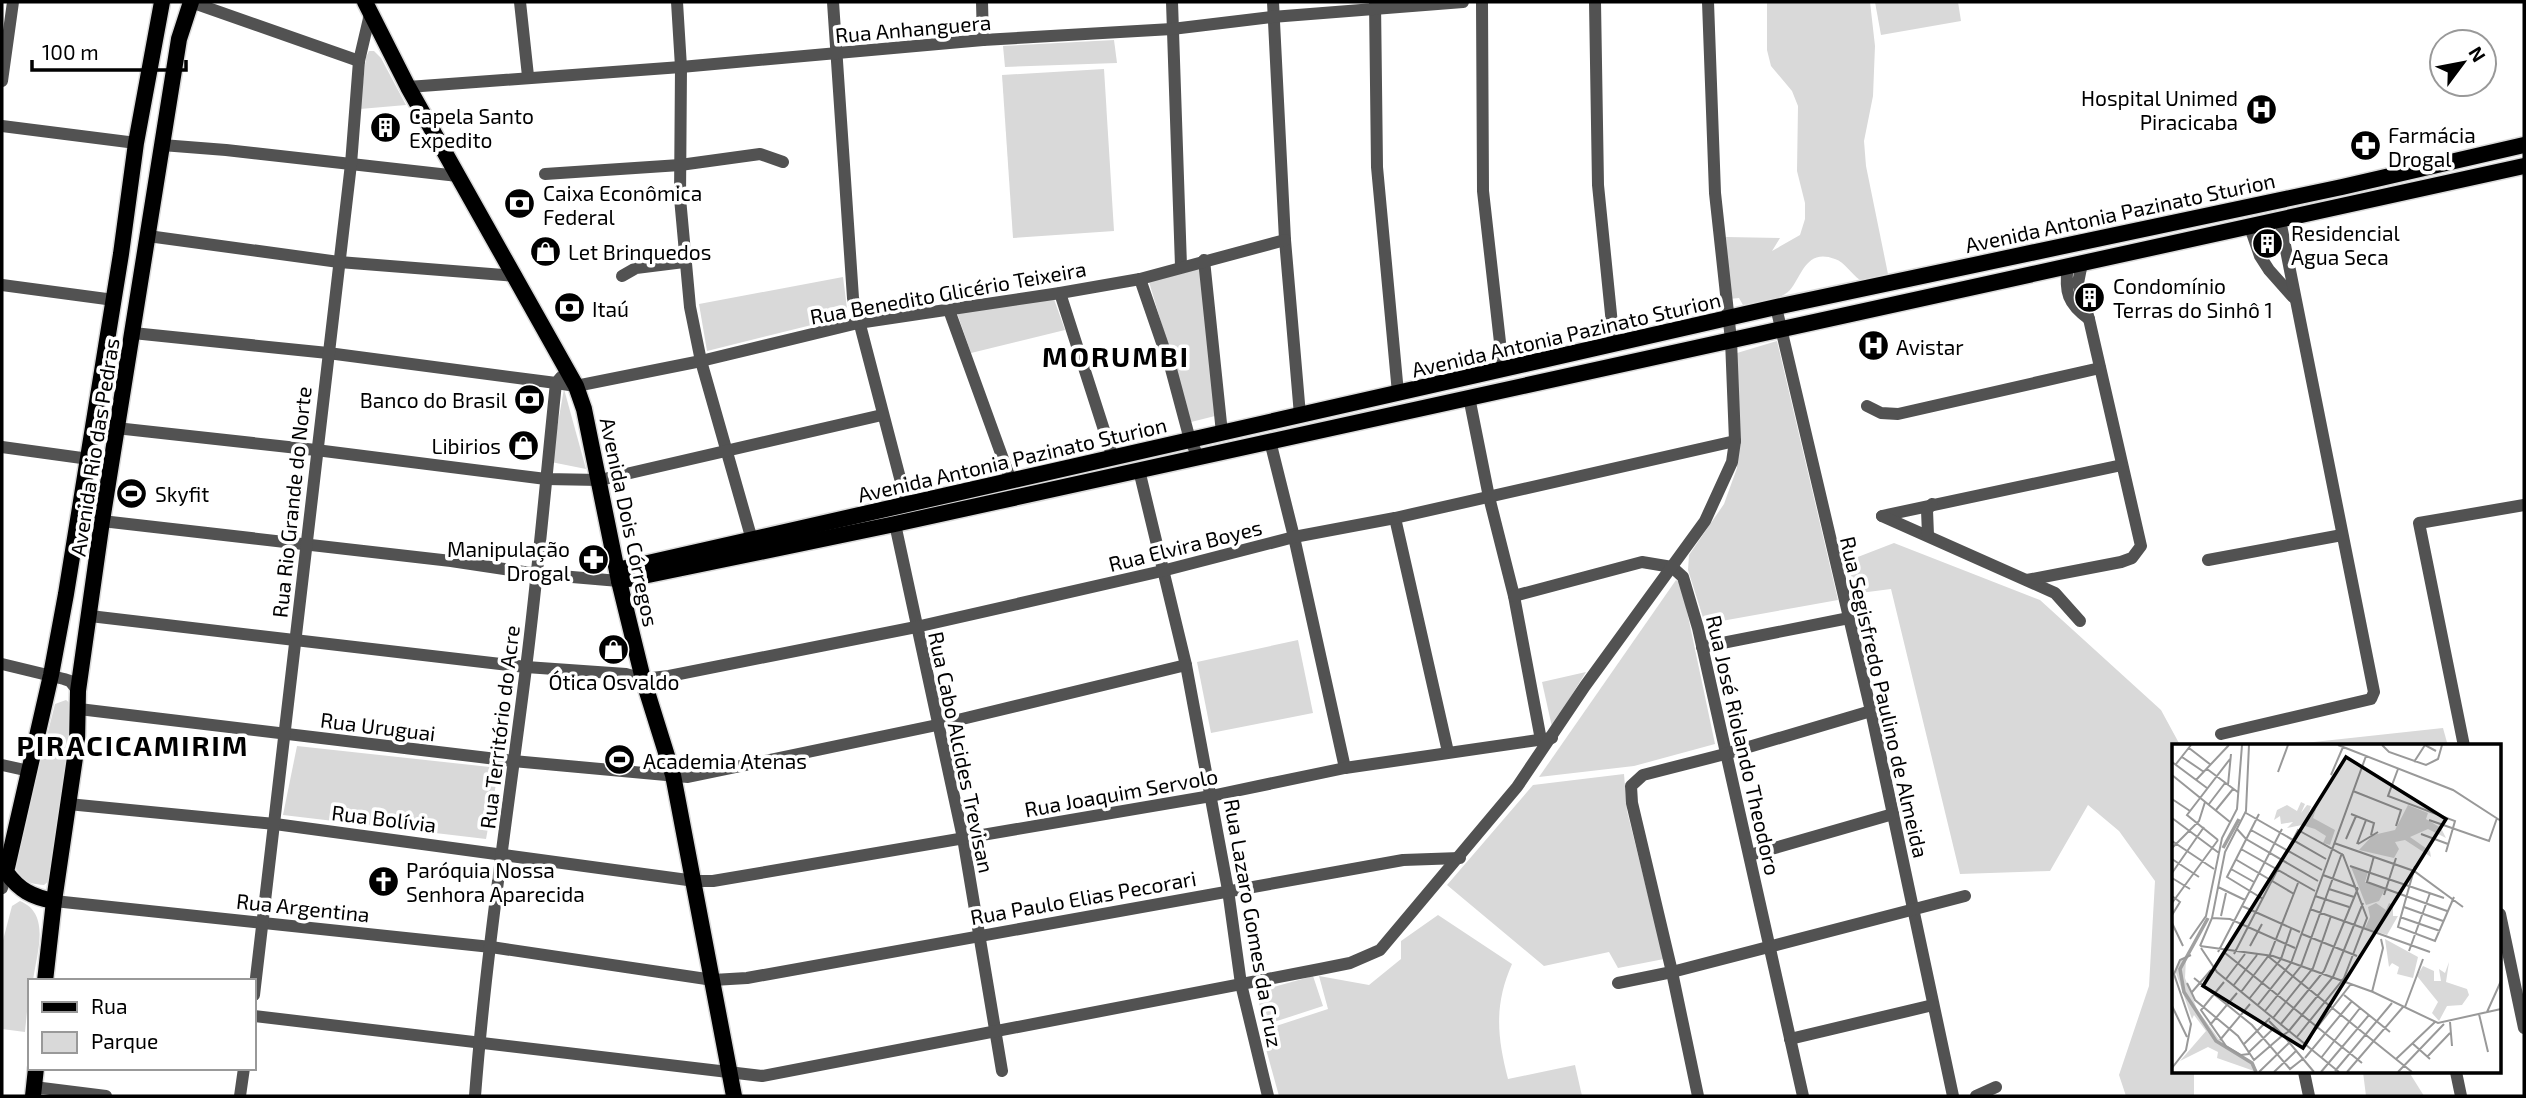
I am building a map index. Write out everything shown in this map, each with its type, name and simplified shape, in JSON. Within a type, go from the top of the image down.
[{"type":"main road","name":"Avenida Rio das Pedras","points":[[3,877],[51,676],[89,459],[136,143],[162,2]]},
{"type":"main road","name":"Avenida Rio das Pedras","points":[[45,979],[77,744],[78,691],[126,361],[133,333],[179,38],[191,2]]},
{"type":"main road","name":"Avenida Dois Córregos","points":[[367,8],[408,87],[516,276],[566,380],[584,409],[618,575],[643,679],[673,775],[734,1096]]},
{"type":"main road","name":"Avenida Antonia Pazinato Sturion","points":[[618,575],[752,540],[1776,307],[2524,145]]},
{"type":"main road","points":[[2365,202],[2375,188],[2450,171],[2459,160]]},
{"type":"main road","name":"Avenida Antonia Pazinato Sturion","points":[[618,575],[895,524],[2524,166]]},
{"type":"main road","points":[[2124,254],[2123,244],[2127,232]]},
{"type":"main road","points":[[2073,244],[2067,248],[2065,254],[2075,265]]},
{"type":"main road","points":[[114,300],[117,333],[125,337],[133,333]]},
{"type":"main road","points":[[1270,441],[1292,434],[1298,427],[1300,415]]},
{"type":"main road","points":[[895,524],[907,505],[925,517]]},
{"type":"main road","points":[[3,877],[26,893],[54,901]]},
{"type":"main road","points":[[33,1092],[36,1070]]},
{"type":"street","points":[[2,81],[13,2]]},
{"type":"street","points":[[191,2],[359,61]]},
{"type":"street","points":[[520,2],[528,76]]},
{"type":"street","points":[[677,2],[681,67],[680,165],[684,262],[690,307],[701,361],[752,540]]},
{"type":"street","points":[[833,2],[853,298],[907,505]]},
{"type":"street","points":[[982,2],[983,40]]},
{"type":"street","points":[[1171,2],[1181,266]]},
{"type":"street","points":[[1273,2],[1284,240],[1300,415]]},
{"type":"street","name":"Rua Anhanguera","points":[[408,87],[528,76],[681,67],[983,40],[1172,29],[1375,5],[1464,2]]},
{"type":"street","points":[[1482,2],[1483,191],[1503,369]]},
{"type":"street","points":[[1595,2],[1598,185],[1614,344]]},
{"type":"street","points":[[256,1016],[762,1076],[1350,962],[1380,950],[1517,787],[1547,739],[1705,520],[1732,462],[1735,441],[1731,341],[1715,193],[1708,2]]},
{"type":"street","points":[[1375,5],[1377,167],[1398,393]]},
{"type":"street","name":"Rua Rio Grande do Norte","points":[[256,979],[367,8]]},
{"type":"street","points":[[2,126],[136,143]]},
{"type":"street","points":[[162,145],[458,176]]},
{"type":"street","points":[[545,174],[680,165],[760,154],[783,162]]},
{"type":"street","points":[[2221,734],[2371,699],[2374,692],[2280,220]]},
{"type":"street","points":[[2250,227],[2260,256],[2294,299]]},
{"type":"street","points":[[148,236],[339,262],[516,276]]},
{"type":"street","name":"Rua Benedito Glicério Teixeira","points":[[133,333],[566,380],[701,361],[858,323],[1140,279],[1284,240]]},
{"type":"street","points":[[1204,260],[1222,433]]},
{"type":"street","points":[[622,276],[636,268],[684,262]]},
{"type":"street","points":[[2027,580],[2121,562],[2132,558],[2141,546],[2089,319],[2072,304],[2067,285],[2075,265]]},
{"type":"street","points":[[1140,279],[1171,369],[1190,440],[1197,454],[1202,456]]},
{"type":"street","points":[[2,285],[114,300]]},
{"type":"street","points":[[1060,293],[1113,458]]},
{"type":"street","name":"Rua Segisfredo Paulino de Almeida","points":[[1776,307],[1871,711],[1953,1096]]},
{"type":"street","points":[[949,310],[1011,481]]},
{"type":"street","points":[[1867,405],[1881,413],[1898,414],[2100,368]]},
{"type":"street","name":"Rua Território do Acre","points":[[475,1096],[501,853],[537,574],[545,479],[566,380]]},
{"type":"street","points":[[1469,397],[1489,497],[1547,739]]},
{"type":"street","points":[[117,429],[316,450],[545,479],[600,480],[882,415]]},
{"type":"street","points":[[1270,441],[1345,768]]},
{"type":"street","name":"Rua Elvira Boyes","points":[[90,616],[526,667],[626,674],[643,679],[916,628],[1162,571],[1294,537],[1395,518],[1735,441]]},
{"type":"street","points":[[2,447],[89,459]]},
{"type":"street","points":[[2080,621],[2055,593],[1882,516],[2122,465]]},
{"type":"street","name":"Rua Lazaro Gomes da Cruz","points":[[1139,470],[1186,665],[1228,890],[1241,984],[1268,1096]]},
{"type":"street","points":[[1928,536],[1927,510],[1931,504]]},
{"type":"street","points":[[2465,744],[2419,523],[2524,505]]},
{"type":"street","points":[[1395,518],[1448,752]]},
{"type":"street","points":[[102,522],[451,561],[537,574],[618,575]]},
{"type":"street","name":"Rua Cabo Alcides Trevisan","points":[[895,524],[962,838],[1002,1071]]},
{"type":"street","points":[[2208,559],[2342,535]]},
{"type":"street","points":[[1514,596],[1642,562],[1672,567]]},
{"type":"street","name":"Rua José Riolando Theodoro","points":[[1672,567],[1683,577],[1702,647],[1803,1096]]},
{"type":"street","points":[[1702,647],[1849,618]]},
{"type":"street","points":[[2,664],[70,681],[78,691]]},
{"type":"street","name":"Rua Uruguai","points":[[79,709],[513,761],[688,776],[937,725],[1186,665]]},
{"type":"street","points":[[1698,1096],[1632,803],[1631,786],[1643,775],[1871,711]]},
{"type":"street","name":"Rua Joaquim Servolo","points":[[695,881],[713,881],[787,870],[1211,796],[1345,768],[1547,739]]},
{"type":"street","points":[[2,765],[30,771]]},
{"type":"street","name":"Rua Bolívia","points":[[68,804],[275,824],[695,881]]},
{"type":"street","points":[[1750,855],[1893,814]]},
{"type":"street","name":"Rua Paulo Elias Pecorari","points":[[713,979],[747,978],[1403,860],[1460,858]]},
{"type":"street","points":[[1618,983],[1672,972],[1965,896]]},
{"type":"street","name":"Rua Argentina","points":[[54,901],[491,947],[713,979]]},
{"type":"street","points":[[2502,924],[2524,1028]]},
{"type":"street","points":[[1790,1039],[1933,1005]]},
{"type":"street","points":[[240,1096],[244,1070]]},
{"type":"street","points":[[2304,1074],[2309,1096]]},
{"type":"street","points":[[2456,1074],[2461,1096]]},
{"type":"street","points":[[1976,1096],[1996,1087]]},
{"type":"street","points":[[33,1092],[106,1096]]},
{"type":"green space","points":[[1767,2],[1870,2],[1875,46],[1873,96],[1864,141],[1866,166],[1888,274],[1860,280],[1839,261],[1817,257],[1806,265],[1786,294],[1743,305],[1739,298],[1729,299],[1726,237],[1780,238],[1772,251],[1800,235],[1805,219],[1805,203],[1797,171],[1798,106],[1792,91],[1771,66],[1767,50]]},
{"type":"green space","points":[[1875,2],[1958,2],[1961,21],[1881,35]]},
{"type":"green space","points":[[1114,40],[1117,63],[1005,67],[1003,46]]},
{"type":"green space","points":[[369,51],[374,51],[381,58],[406,105],[360,109]]},
{"type":"green space","points":[[1104,69],[1114,231],[1013,238],[1002,75]]},
{"type":"green space","points":[[1202,268],[1215,416],[1191,422],[1149,282]]},
{"type":"green space","points":[[843,277],[848,316],[707,351],[699,304]]},
{"type":"green space","points":[[1054,299],[1065,330],[971,353],[957,313]]},
{"type":"green space","points":[[1777,341],[1838,600],[1705,624],[1688,570],[1689,555],[1724,504],[1737,468],[1737,353]]},
{"type":"green space","points":[[564,389],[586,469],[551,462]]},
{"type":"green space","points":[[1894,543],[2040,600],[2161,710],[2179,744],[2172,744],[2172,1074],[2194,1074],[2194,1096],[2126,1096],[2119,1075],[2149,986],[2155,881],[2119,831],[2088,805],[2050,871],[1960,874],[1891,589],[1852,594],[1850,560]]},
{"type":"green space","points":[[1676,580],[1681,583],[1715,744],[1634,766],[1539,777]]},
{"type":"green space","points":[[1298,640],[1313,713],[1211,733],[1197,662]]},
{"type":"green space","points":[[1586,672],[1552,727],[1542,682]]},
{"type":"green space","points":[[66,700],[72,705],[72,717],[50,880],[44,885],[26,881],[14,866],[55,704]]},
{"type":"green space","points":[[2443,728],[2447,744],[2295,744]]},
{"type":"green space","points":[[297,746],[499,768],[486,839],[283,815]]},
{"type":"green space","points":[[1624,774],[1627,811],[1664,959],[1618,968],[1609,952],[1544,966],[1447,885],[1533,785]]},
{"type":"green space","points":[[20,901],[30,907],[39,925],[39,948],[33,979],[28,979],[25,1032],[2,1029],[2,944],[12,906]]},
{"type":"green space","points":[[1438,915],[1512,964],[1502,993],[1499,1021],[1501,1049],[1508,1079],[1575,1065],[1582,1096],[1279,1096],[1261,1031],[1328,1009],[1319,976],[1369,985],[1401,959],[1401,941]]},
{"type":"green space","points":[[1313,976],[1323,1006],[1265,1025],[1256,992]]},
{"type":"green space","points":[[2363,1074],[2410,1074],[2424,1096],[2366,1096]]},
{"type":"place","name":"Hospital Unimed Piracicaba","points":[[2261,109]]},
{"type":"place","name":"Capela Santo Expedito","points":[[386,127]]},
{"type":"place","name":"Farmácia Drogal","points":[[2365,146]]},
{"type":"place","name":"Caixa Econômica Federal","points":[[520,204]]},
{"type":"place","name":"Residencial Agua Seca","points":[[2268,244]]},
{"type":"place","name":"Let Brinquedos","points":[[545,251]]},
{"type":"place","name":"Condomínio Terras do Sinhô 1","points":[[2090,297]]},
{"type":"place","name":"Itaú","points":[[569,308]]},
{"type":"place","name":"Avistar","points":[[1873,346]]},
{"type":"place","name":"Banco do Brasil","points":[[530,399]]},
{"type":"place","name":"Libirios","points":[[524,445]]},
{"type":"place","name":"Skyfit","points":[[132,493]]},
{"type":"place","name":"Manipulação Drogal","points":[[593,560]]},
{"type":"place","name":"Ótica Osvaldo","points":[[614,649]]},
{"type":"place","name":"Academia Atenas","points":[[620,760]]},
{"type":"place","name":"Paróquia Nossa Senhora Aparecida","points":[[383,881]]},
{"type":"district","name":"MORUMBI","points":[[1116,356]]},
{"type":"district","name":"PIRACICAMIRIM","points":[[133,745]]}]
